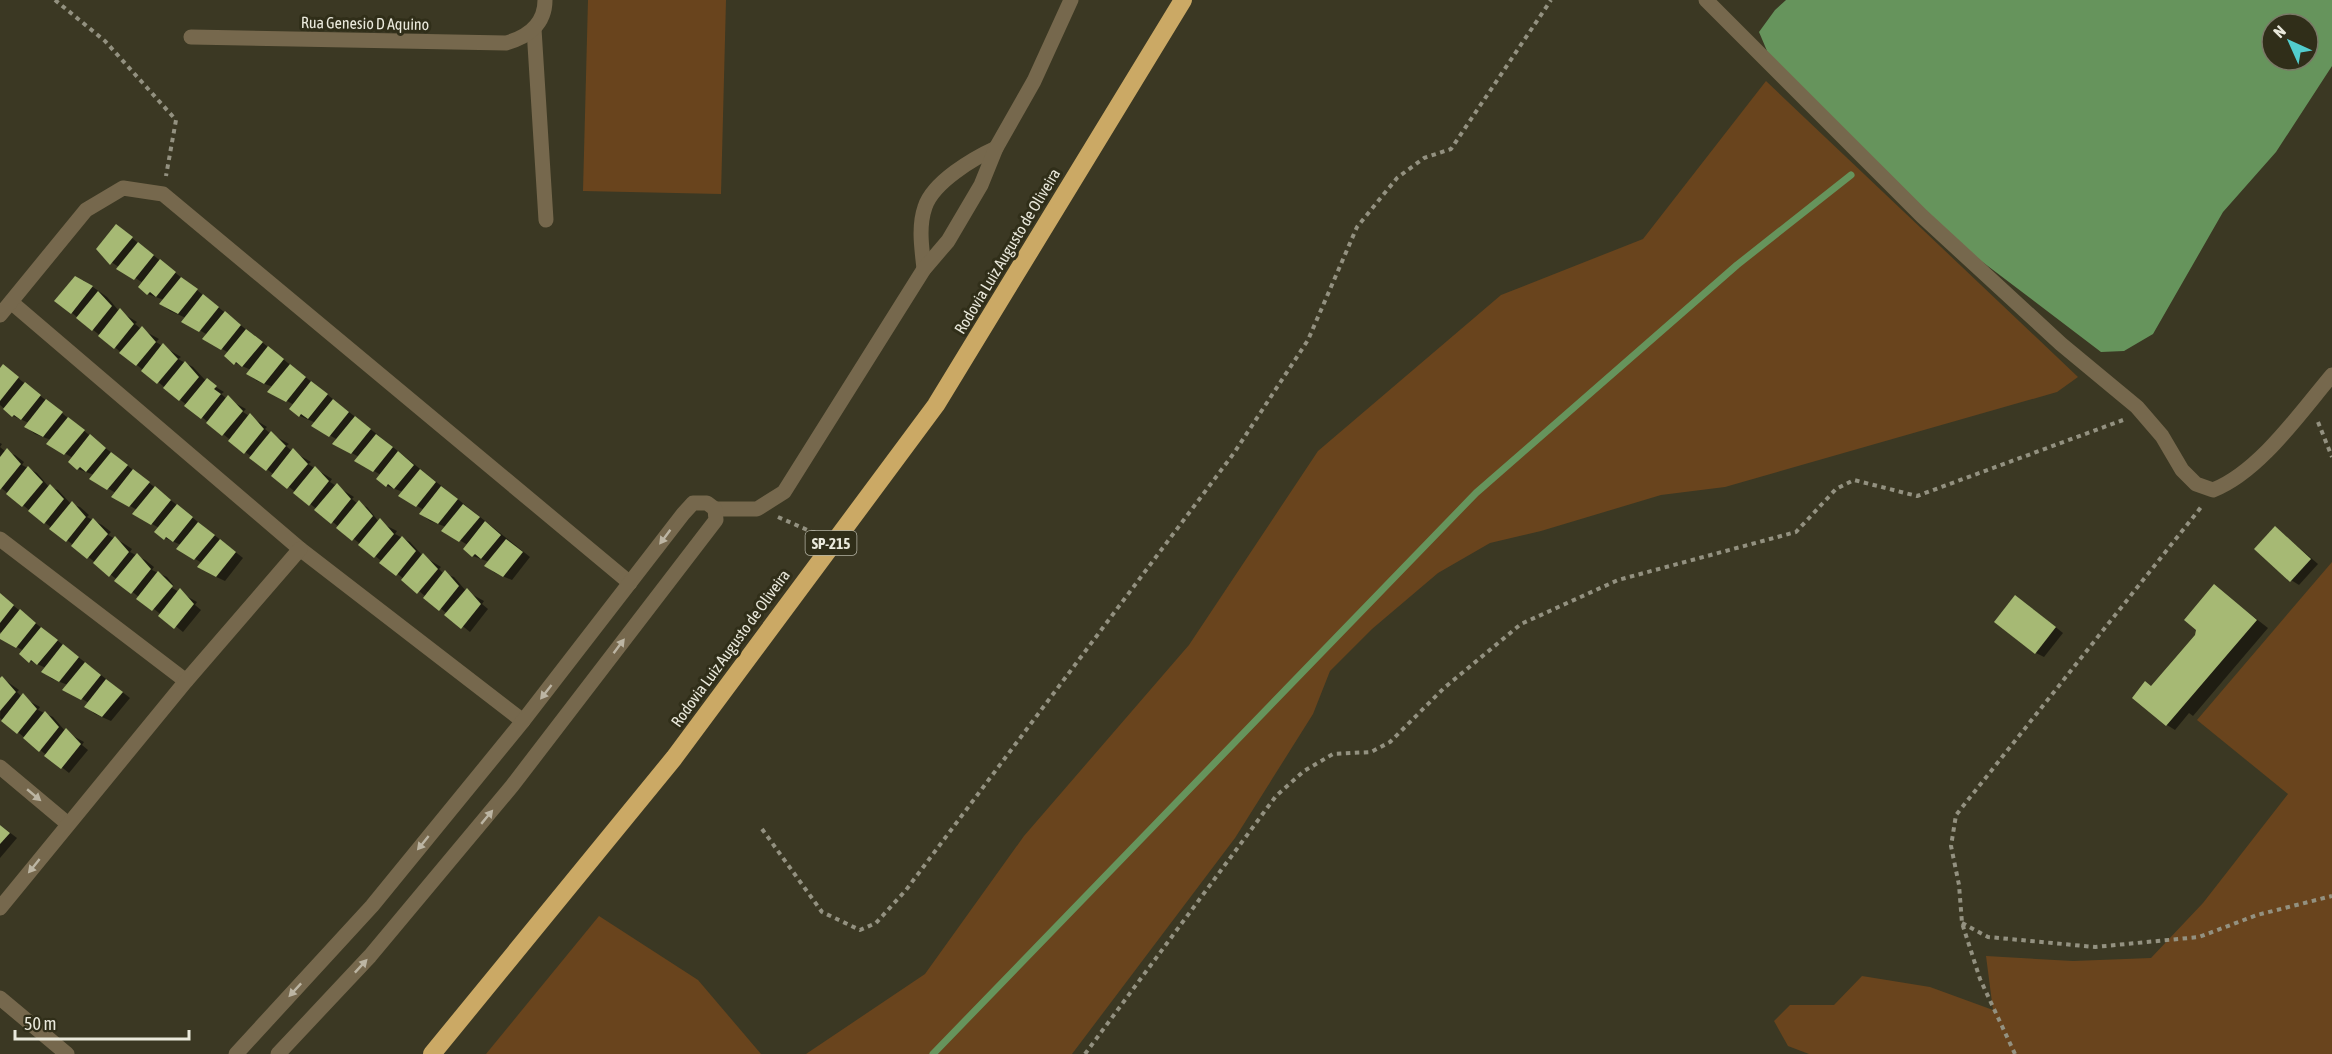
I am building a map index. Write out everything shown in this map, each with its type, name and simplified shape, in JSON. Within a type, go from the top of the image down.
[{"type":"highway","name":"Rodovia Luiz Augusto de Oliveira","points":[[432,1054],[674,758],[840,530],[936,405],[1184,0]]},
{"type":"street","points":[[545,0],[545,11],[534,29],[546,220]]},
{"type":"street","points":[[236,1054],[372,906],[523,722],[693,503],[707,503],[716,509],[757,509],[784,492],[924,269],[948,241],[981,185],[996,148],[1034,81],[1071,0]]},
{"type":"street","points":[[1706,0],[1922,216],[2061,345],[2142,413],[2162,436],[2182,470],[2196,484],[2213,490],[2231,483],[2292,424],[2332,375]]},
{"type":"street","name":"Rua Genesio D Aquino","points":[[191,37],[496,44],[516,40],[534,29]]},
{"type":"street","points":[[924,269],[921,238],[925,206],[946,180],[968,160],[996,148]]},
{"type":"street","points":[[0,315],[86,210],[123,188],[163,194],[630,583]]},
{"type":"street","points":[[11,302],[300,549],[523,722]]},
{"type":"street","points":[[278,1054],[370,956],[512,786],[716,520],[716,509]]},
{"type":"street","points":[[0,539],[186,681]]},
{"type":"street","points":[[0,908],[186,681],[300,549]]},
{"type":"street","points":[[0,767],[68,824]]},
{"type":"street","points":[[0,998],[67,1054]]},
{"type":"path","points":[[55,0],[105,41],[176,120],[163,194]]},
{"type":"path","points":[[762,829],[822,912],[860,930],[876,923],[906,890],[1234,453],[1308,340],[1357,227],[1397,178],[1424,158],[1450,149],[1551,0]]},
{"type":"path","points":[[2312,399],[2324,443],[2332,457]]},
{"type":"path","points":[[1085,1054],[1276,796],[1304,771],[1333,754],[1371,752],[1390,742],[1444,688],[1521,624],[1618,580],[1796,532],[1836,489],[1854,480],[1917,496],[2142,413]]},
{"type":"path","points":[[2015,1054],[1980,979],[1962,923],[1959,885],[1951,846],[1956,815],[2162,559],[2213,490]]},
{"type":"path","points":[[757,509],[812,532],[840,530]]},
{"type":"path","points":[[1962,923],[1988,936],[2095,947],[2199,937],[2257,915],[2332,896]]},
{"type":"shaded area","points":[[588,0],[726,0],[721,194],[583,191]]},
{"type":"shaded area","points":[[1786,0],[2332,0],[2332,66],[2276,152],[2223,212],[2153,334],[2124,351],[2101,352],[1968,251],[1773,65],[1759,32],[1775,10]]},
{"type":"shaded area","points":[[1766,81],[2078,377],[2057,392],[1725,487],[1661,495],[1541,531],[1490,543],[1438,573],[1372,629],[1330,671],[1313,714],[1235,838],[1072,1054],[806,1054],[925,974],[1024,836],[1189,645],[1318,451],[1501,295],[1643,239]]},
{"type":"shaded area","points":[[2332,562],[2332,1054],[1809,1054],[1788,1046],[1774,1021],[1790,1005],[1834,1005],[1862,976],[1930,987],[1993,1010],[1986,956],[2073,961],[2151,958],[2203,903],[2288,794],[2197,720]]},
{"type":"shaded area","points":[[599,916],[698,980],[761,1054],[486,1054]]},
{"type":"building","points":[[116,224],[133,237],[110,265],[96,249]]},
{"type":"building","points":[[138,242],[154,255],[134,280],[116,269]]},
{"type":"building","points":[[160,259],[176,272],[156,297],[150,292],[147,295],[138,287]]},
{"type":"building","points":[[75,276],[93,286],[71,314],[54,301]]},
{"type":"building","points":[[181,277],[198,289],[178,314],[159,304]]},
{"type":"building","points":[[98,291],[112,306],[92,331],[76,318]]},
{"type":"building","points":[[203,294],[219,307],[199,332],[181,322]]},
{"type":"building","points":[[120,308],[134,324],[114,349],[98,336]]},
{"type":"building","points":[[225,311],[241,325],[221,350],[202,339]]},
{"type":"building","points":[[142,326],[156,342],[136,366],[119,353]]},
{"type":"building","points":[[246,329],[263,342],[242,367],[236,362],[234,365],[224,356]]},
{"type":"building","points":[[163,343],[178,359],[157,384],[141,371]]},
{"type":"building","points":[[268,346],[284,359],[264,384],[246,374]]},
{"type":"building","points":[[185,361],[199,377],[179,401],[163,388]]},
{"type":"building","points":[[3,364],[19,377],[0,401],[0,368]]},
{"type":"building","points":[[290,364],[306,377],[286,402],[267,392]]},
{"type":"building","points":[[207,378],[217,386],[214,389],[221,394],[201,419],[184,406]]},
{"type":"building","points":[[311,381],[328,394],[308,419],[301,414],[299,417],[289,409]]},
{"type":"building","points":[[25,382],[41,395],[21,420],[14,415],[12,417],[3,409]]},
{"type":"building","points":[[228,395],[243,411],[222,436],[206,423]]},
{"type":"building","points":[[46,399],[63,412],[43,437],[24,427]]},
{"type":"building","points":[[333,399],[349,412],[329,437],[311,426]]},
{"type":"building","points":[[250,413],[264,429],[244,454],[228,441]]},
{"type":"building","points":[[355,416],[371,429],[351,454],[332,444]]},
{"type":"building","points":[[68,417],[85,430],[64,455],[46,444]]},
{"type":"building","points":[[271,431],[286,446],[266,471],[249,458]]},
{"type":"building","points":[[90,434],[106,448],[86,472],[80,467],[77,470],[68,462]]},
{"type":"building","points":[[376,434],[393,447],[373,472],[354,461]]},
{"type":"building","points":[[7,448],[21,464],[0,490],[0,457]]},
{"type":"building","points":[[293,448],[308,464],[287,489],[271,476]]},
{"type":"building","points":[[398,451],[414,465],[394,489],[388,484],[386,487],[376,479]]},
{"type":"building","points":[[111,452],[128,465],[107,490],[89,479]]},
{"type":"building","points":[[28,466],[43,482],[22,507],[6,494]]},
{"type":"building","points":[[315,466],[329,481],[309,506],[293,493]]},
{"type":"building","points":[[133,469],[150,482],[129,507],[111,497]]},
{"type":"building","points":[[420,469],[436,482],[416,507],[398,496]]},
{"type":"building","points":[[337,483],[351,499],[331,524],[314,510]]},
{"type":"building","points":[[50,484],[64,499],[44,524],[28,511]]},
{"type":"building","points":[[155,486],[171,500],[151,525],[132,514]]},
{"type":"building","points":[[441,486],[458,499],[438,524],[419,514]]},
{"type":"building","points":[[359,500],[373,516],[352,541],[336,528]]},
{"type":"building","points":[[72,501],[86,517],[66,542],[49,529]]},
{"type":"building","points":[[177,504],[193,517],[173,542],[166,537],[164,540],[154,532]]},
{"type":"building","points":[[463,504],[480,517],[459,542],[441,531]]},
{"type":"building","points":[[93,518],[108,534],[87,559],[71,546]]},
{"type":"building","points":[[380,518],[394,534],[374,558],[358,545]]},
{"type":"building","points":[[485,521],[501,535],[481,559],[475,554],[472,557],[463,549]]},
{"type":"building","points":[[198,522],[215,535],[194,560],[176,549]]},
{"type":"building","points":[[2275,526],[2311,559],[2290,582],[2254,549]]},
{"type":"building","points":[[115,536],[129,552],[109,577],[93,563]]},
{"type":"building","points":[[402,536],[416,551],[396,576],[379,563]]},
{"type":"building","points":[[220,539],[236,552],[216,577],[197,567]]},
{"type":"building","points":[[506,539],[523,552],[503,577],[484,566]]},
{"type":"building","points":[[137,553],[151,569],[131,594],[114,581]]},
{"type":"building","points":[[423,553],[438,569],[417,594],[401,580]]},
{"type":"building","points":[[445,570],[459,586],[439,611],[423,598]]},
{"type":"building","points":[[158,571],[173,586],[152,611],[136,599]]},
{"type":"building","points":[[2214,584],[2257,620],[2166,726],[2132,698],[2145,681],[2151,686],[2195,635],[2196,630],[2184,620]]},
{"type":"building","points":[[180,588],[194,604],[174,629],[158,616]]},
{"type":"building","points":[[467,588],[481,604],[461,629],[444,615]]},
{"type":"building","points":[[0,593],[14,605],[0,623]]},
{"type":"building","points":[[2015,595],[2056,627],[2035,654],[1994,622]]},
{"type":"building","points":[[20,609],[36,623],[16,648],[0,639],[0,634]]},
{"type":"building","points":[[41,627],[58,640],[37,665],[31,660],[29,663],[19,654]]},
{"type":"building","points":[[63,644],[79,657],[59,682],[41,672]]},
{"type":"building","points":[[85,662],[101,675],[81,700],[62,690]]},
{"type":"building","points":[[2,676],[16,692],[0,711],[0,678]]},
{"type":"building","points":[[106,679],[123,692],[102,717],[84,707]]},
{"type":"building","points":[[23,693],[37,709],[17,734],[1,721]]},
{"type":"building","points":[[45,711],[59,727],[39,752],[23,738]]},
{"type":"building","points":[[66,728],[81,744],[61,769],[44,756]]},
{"type":"building","points":[[0,825],[10,833],[0,844]]},
{"type":"waterway","points":[[933,1054],[1476,493],[1737,265],[1851,175]]}]
